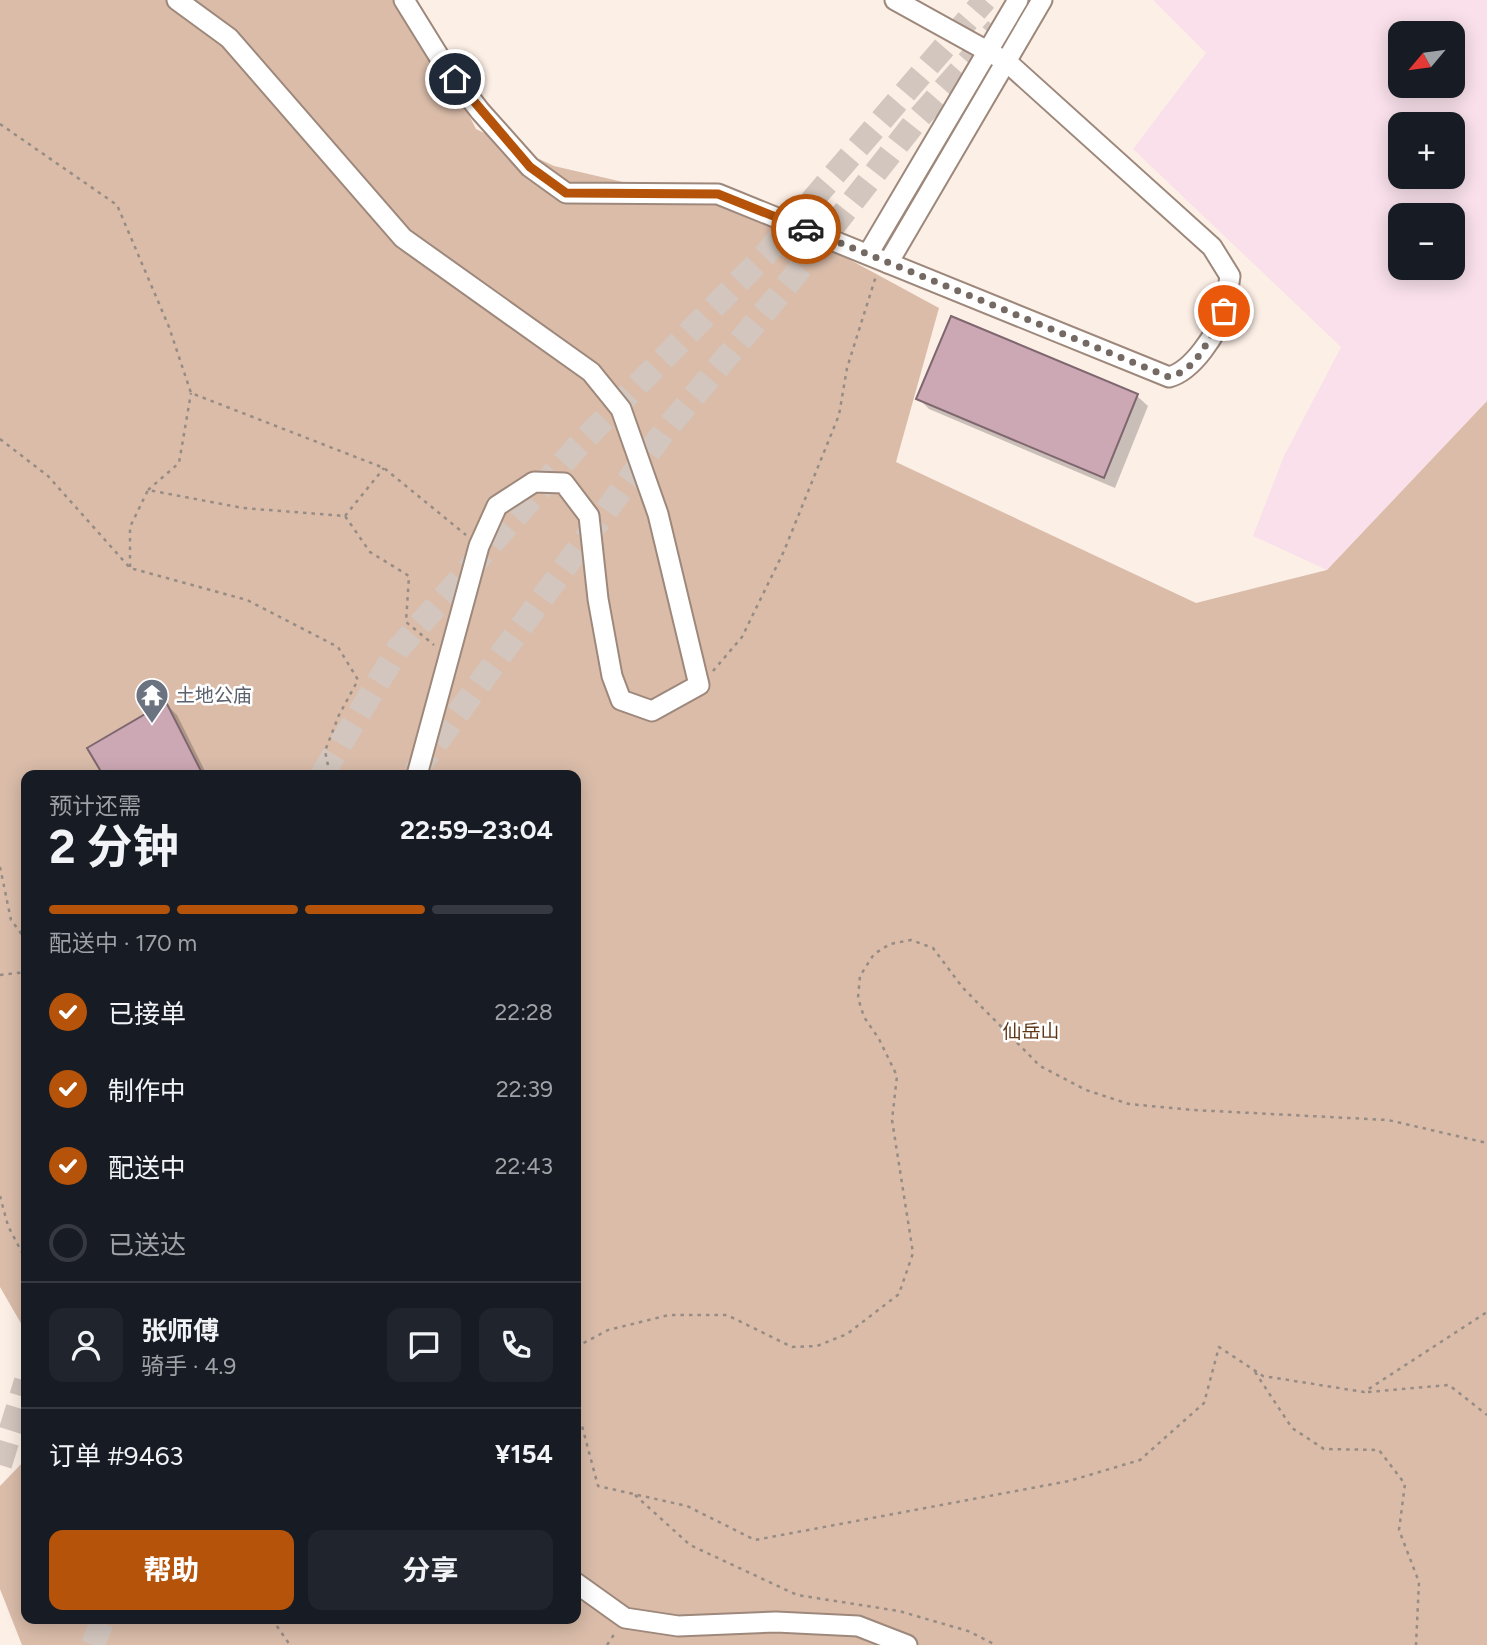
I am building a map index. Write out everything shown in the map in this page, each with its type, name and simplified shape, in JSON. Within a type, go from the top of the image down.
[{"type":"street","points":[[177,0],[229,38],[403,238],[591,372],[621,409],[659,514],[699,685],[652,710],[621,700],[612,676],[598,599],[589,516],[564,483],[534,482],[497,506],[479,546],[418,770]]},
{"type":"street","points":[[404,0],[443,63],[480,111],[530,167],[566,193],[718,194],[1169,377],[1182,374],[1194,363],[1224,311],[1230,276],[1212,247],[1007,62],[895,0]]},
{"type":"street","points":[[879,259],[986,52],[1018,0]]},
{"type":"street","points":[[879,259],[1007,62],[1042,0]]},
{"type":"street","points":[[581,1587],[625,1618],[678,1626],[776,1622],[858,1626],[907,1645]]},
{"type":"path","points":[[0,124],[117,205],[169,327],[191,393],[179,463],[148,490],[130,527],[130,568]]},
{"type":"path","points":[[699,685],[742,637],[784,551],[839,415],[847,368],[879,259]]},
{"type":"path","points":[[191,393],[384,468],[479,546]]},
{"type":"path","points":[[0,439],[48,476],[130,568],[247,600],[338,646],[358,680],[339,715],[325,751],[329,770]]},
{"type":"path","points":[[345,516],[384,468]]},
{"type":"path","points":[[148,490],[243,508],[345,516]]},
{"type":"path","points":[[345,516],[370,552],[409,576],[406,622],[413,631],[451,656]]},
{"type":"path","points":[[0,867],[11,920],[21,933]]},
{"type":"path","points":[[581,1345],[620,1327],[669,1315],[727,1315],[792,1346],[817,1346],[846,1334],[899,1294],[913,1253],[892,1120],[897,1076],[879,1039],[864,1017],[858,999],[860,976],[874,954],[890,944],[911,940],[933,948],[963,988],[1040,1066],[1086,1090],[1129,1104],[1388,1120],[1487,1143]]},
{"type":"path","points":[[0,975],[21,973]]},
{"type":"path","points":[[0,1196],[8,1226],[21,1251]]},
{"type":"path","points":[[1364,1392],[1487,1312]]},
{"type":"path","points":[[581,1425],[598,1486],[687,1506],[755,1540],[1069,1481],[1140,1460],[1204,1403],[1219,1347],[1264,1376],[1364,1392],[1449,1385],[1487,1415]]},
{"type":"path","points":[[1253,1369],[1292,1428],[1324,1449],[1379,1450],[1405,1484],[1399,1530],[1419,1582],[1416,1645]]},
{"type":"path","points":[[634,1494],[690,1545],[797,1595],[899,1611],[968,1631],[996,1645]]},
{"type":"path","points":[[275,1624],[290,1645]]},
{"type":"shaded area","points":[[1153,0],[1487,0],[1487,401],[1327,570],[1253,536],[1284,456],[1341,347],[1133,149],[1206,53]]},
{"type":"green space","name":"仙岳山","points":[[0,0],[411,0],[476,129],[554,166],[769,216],[939,308],[896,462],[1196,603],[1327,570],[1487,401],[1487,1645],[22,1645],[0,1589],[0,1486],[21,1464],[21,1624],[581,1624],[581,770],[21,770],[21,1323],[0,1287]]},
{"type":"building","points":[[951,316],[1138,394],[1104,478],[916,399]]},
{"type":"building","name":"土地公庙","points":[[166,702],[200,770],[100,770],[87,748]]},
{"type":"tunnel","points":[[325,770],[398,649],[578,446],[765,255],[985,0]]},
{"type":"tunnel","points":[[416,770],[663,433],[787,285],[916,121],[997,29]]},
{"type":"tunnel","points":[[0,1465],[21,1397]]},
{"type":"tunnel","points":[[93,1645],[101,1624]]},
{"type":"way so far","points":[[806,229],[1169,377],[1182,374],[1194,363],[1224,311]]},
{"type":"place","name":"土地公庙","points":[[152,725]]},
{"type":"route","points":[[455,79],[530,167],[566,193],[718,194],[806,229]]}]
